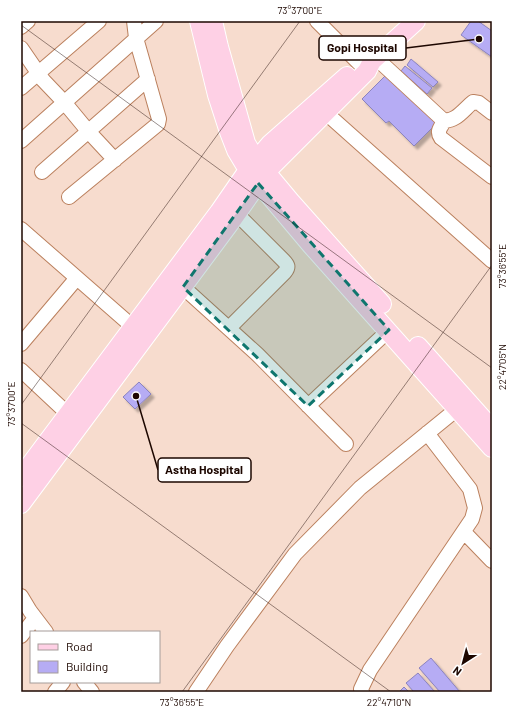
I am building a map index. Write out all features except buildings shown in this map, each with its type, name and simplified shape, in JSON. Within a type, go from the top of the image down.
[{"type":"main road","points":[[199,21],[217,95],[236,150],[489,420]]},
{"type":"main road","points":[[213,21],[246,143],[257,171],[311,245],[389,330],[492,448]]},
{"type":"main road","points":[[21,504],[237,214],[270,144],[369,64],[416,21]]},
{"type":"main road","points":[[21,477],[219,212],[257,171],[326,113],[369,64]]},
{"type":"street","points":[[21,27],[28,21]]},
{"type":"street","points":[[21,88],[99,21]]},
{"type":"street","points":[[69,197],[158,124],[160,119],[136,38],[134,21]]},
{"type":"street","points":[[21,140],[156,21]]},
{"type":"street","points":[[317,21],[369,64],[445,120],[453,120],[473,102],[479,103],[492,113]]},
{"type":"street","points":[[21,48],[38,74],[114,160]]},
{"type":"street","points":[[42,172],[148,79]]},
{"type":"street","points":[[326,113],[492,261]]},
{"type":"street","points":[[445,120],[438,130],[438,134],[441,138],[492,177]]},
{"type":"street","points":[[229,328],[288,268],[288,264],[237,214]]},
{"type":"street","points":[[21,230],[133,328]]},
{"type":"street","points":[[21,344],[76,278]]},
{"type":"street","points":[[183,287],[257,354],[346,444]]},
{"type":"street","points":[[308,406],[389,330]]},
{"type":"street","points":[[21,370],[68,414]]},
{"type":"street","points":[[196,692],[227,646],[295,554],[360,488],[457,409]]},
{"type":"street","points":[[362,692],[361,689],[370,670],[464,532],[472,519],[475,508],[470,489],[427,434]]},
{"type":"street","points":[[464,532],[492,560]]},
{"type":"street","points":[[21,596],[45,631]]},
{"type":"street","points":[[21,636],[35,618]]},
{"type":"street","points":[[55,692],[62,683]]},
{"type":"street","points":[[85,683],[92,692]]},
{"type":"highlighted area","points":[[258,183],[389,330],[308,406],[183,287]]},
{"type":"place","name":"Gopi Hospital","points":[[479,39]]},
{"type":"place","name":"Astha Hospital","points":[[136,396]]}]
